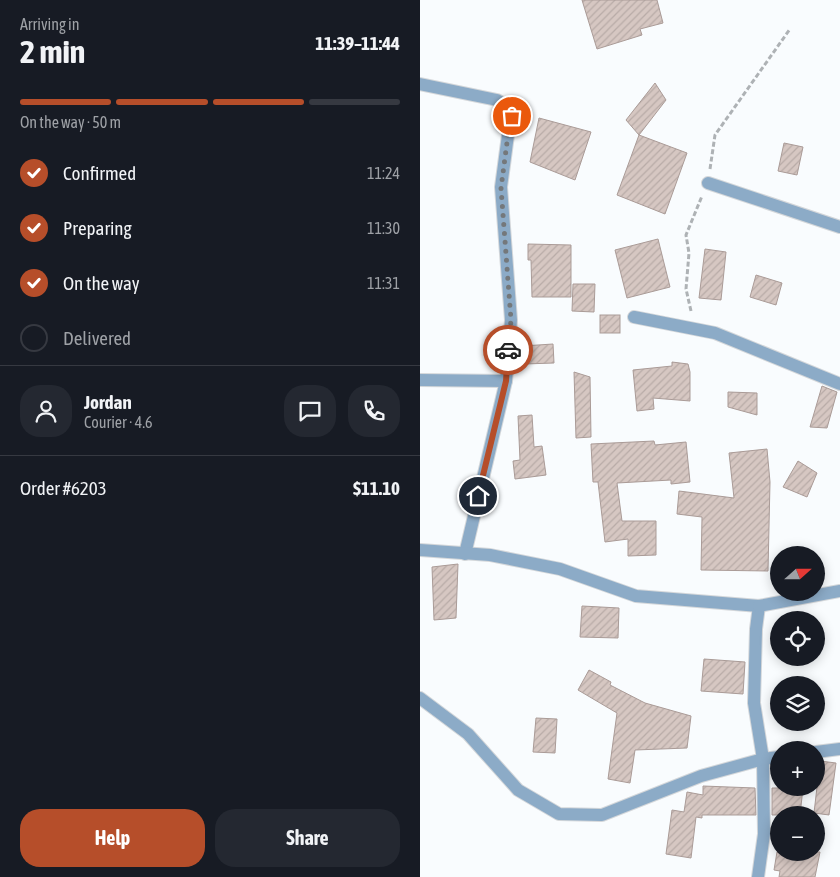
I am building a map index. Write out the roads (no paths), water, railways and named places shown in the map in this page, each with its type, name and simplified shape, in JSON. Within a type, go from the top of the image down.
[{"type":"street","points":[[420,84],[497,100],[510,110],[512,116],[501,188],[511,320],[506,381],[465,554]]},
{"type":"street","points":[[708,183],[840,227]]},
{"type":"street","points":[[634,316],[715,333],[840,384]]},
{"type":"street","points":[[420,380],[506,381]]},
{"type":"street","points":[[420,550],[490,555],[560,569],[636,596],[760,606],[840,590]]},
{"type":"street","points":[[758,877],[764,834],[762,759],[754,703],[756,629],[760,606]]},
{"type":"street","points":[[420,698],[468,734],[518,790],[559,814],[602,815],[701,776],[770,758]]},
{"type":"street","points":[[825,751],[840,749]]}]
